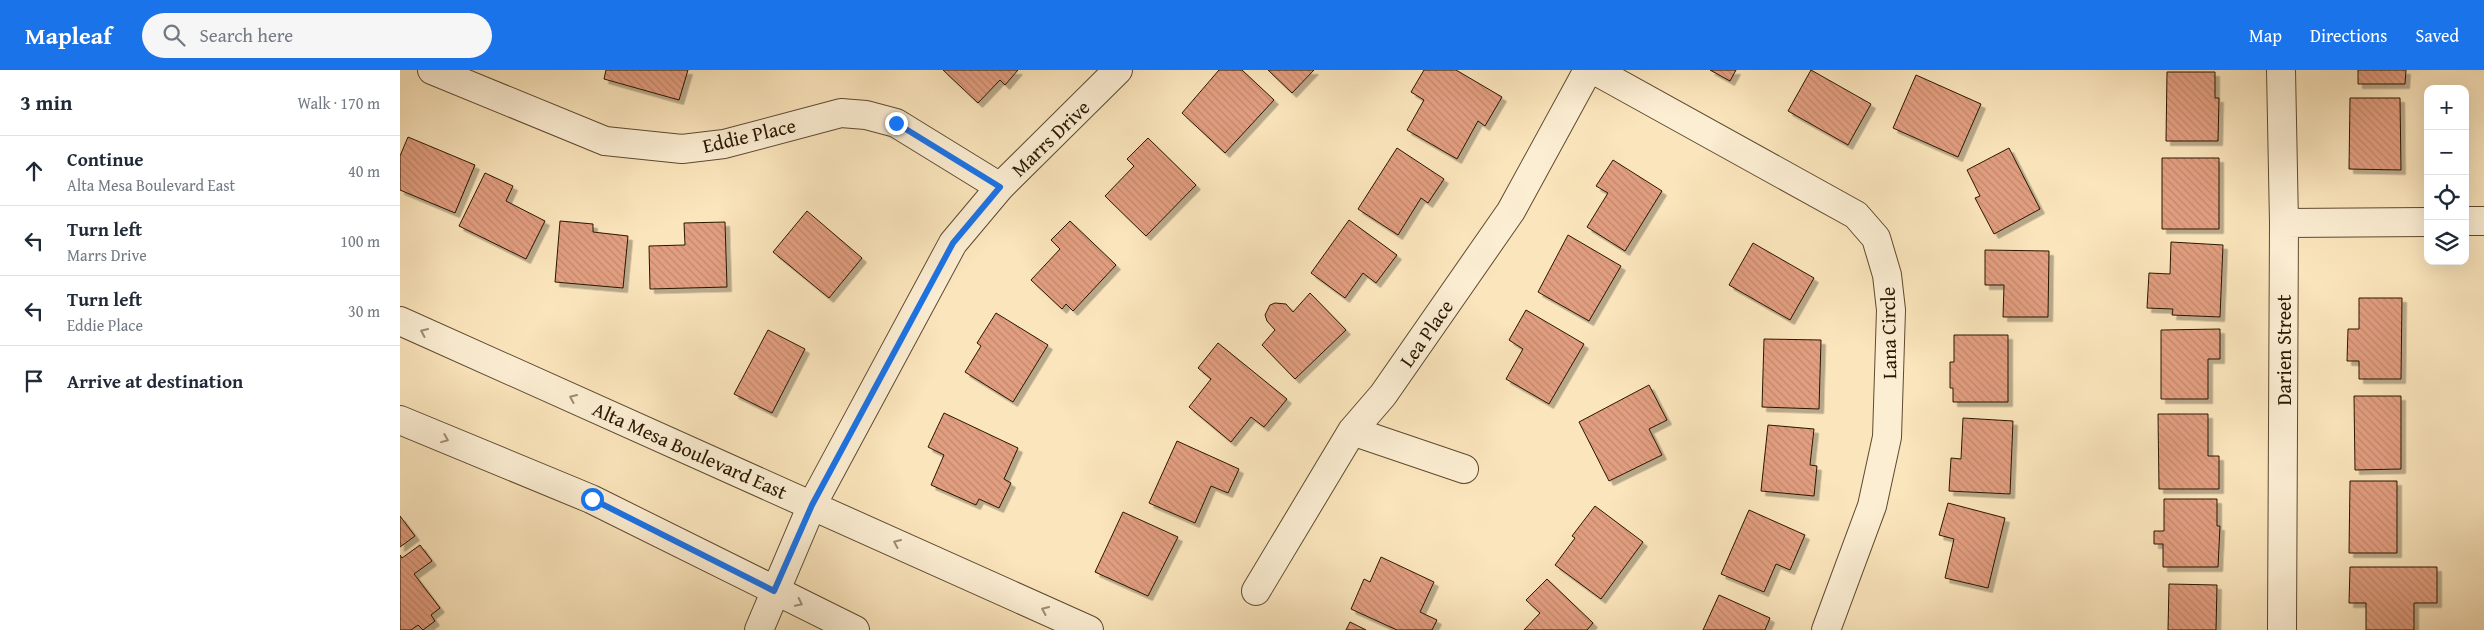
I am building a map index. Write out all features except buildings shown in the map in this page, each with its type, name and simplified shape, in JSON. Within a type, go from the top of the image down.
[{"type":"street","name":"Eddie Place","points":[[432,70],[605,140],[672,148],[724,144],[841,113],[866,115],[896,123],[1000,187]]},
{"type":"street","name":"Marrs Drive","points":[[760,630],[774,591],[812,505],[953,243],[1000,187],[1118,70]]},
{"type":"street","name":"Lea Place","points":[[1256,591],[1352,431],[1383,395],[1511,211],[1588,70]]},
{"type":"street","name":"Lana Circle","points":[[1594,70],[1856,216],[1876,238],[1887,275],[1891,310],[1887,436],[1872,506],[1826,630]]},
{"type":"street","name":"Darien Street","points":[[2282,70],[2284,223],[2282,630]]},
{"type":"street","points":[[2469,221],[2484,221]]},
{"type":"street","points":[[2284,223],[2424,222]]},
{"type":"street","name":"Alta Mesa Boulevard East","points":[[400,322],[1089,630]]},
{"type":"street","points":[[400,420],[592,499],[855,630]]},
{"type":"street","points":[[1352,431],[1464,469]]},
{"type":"route","points":[[592,499],[774,591],[812,505],[953,243],[1000,187],[896,123]]}]
